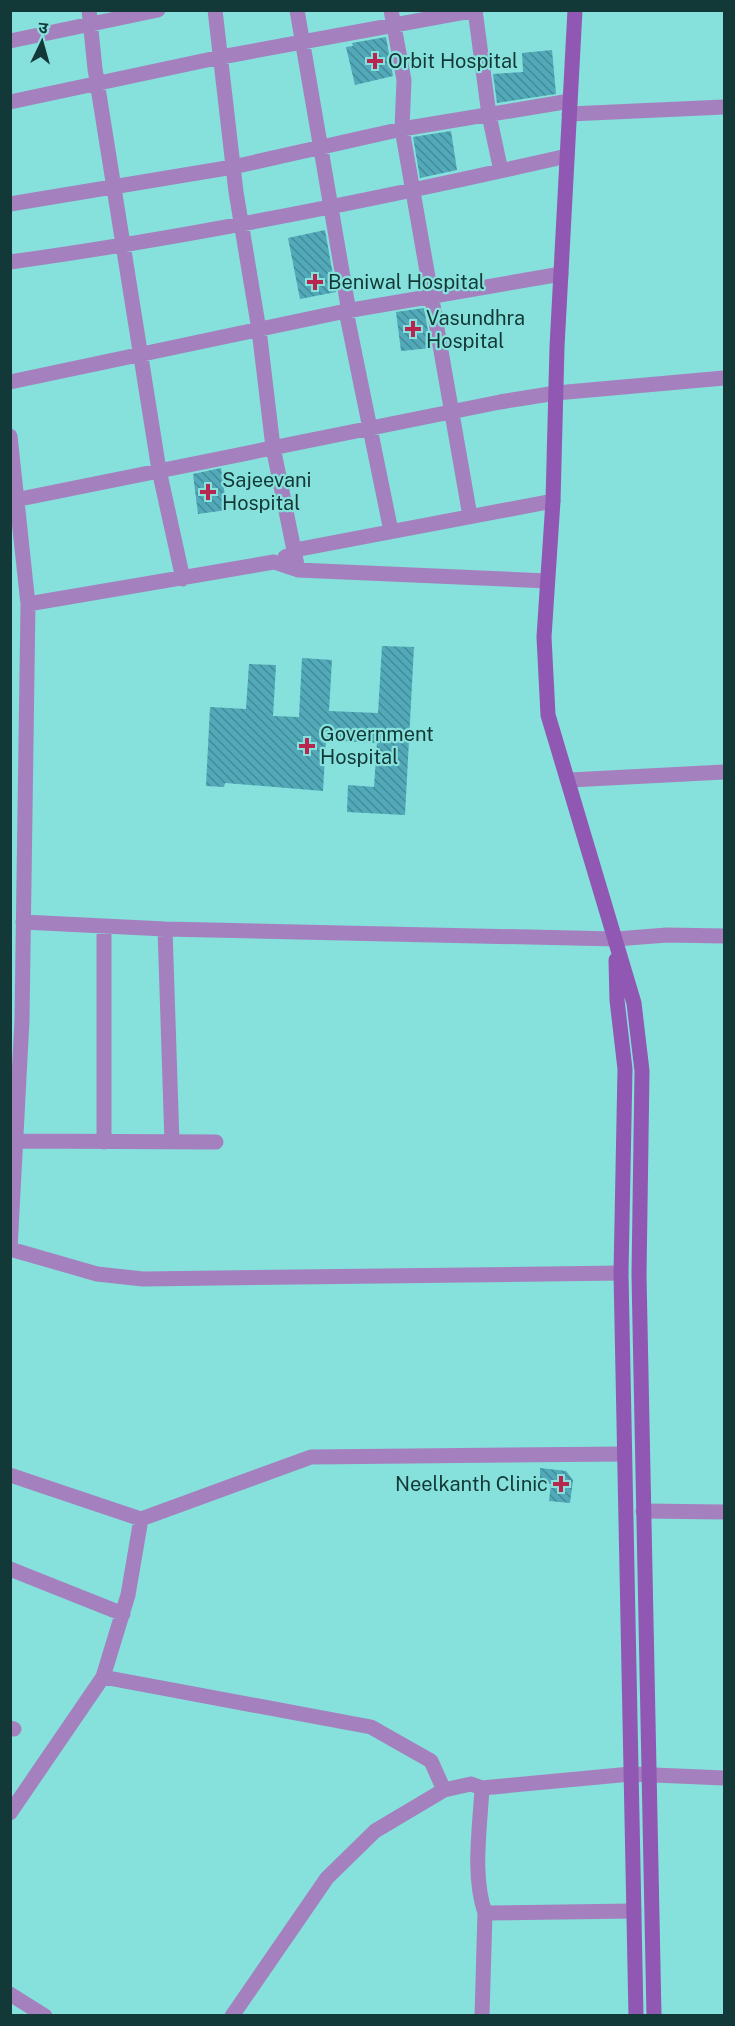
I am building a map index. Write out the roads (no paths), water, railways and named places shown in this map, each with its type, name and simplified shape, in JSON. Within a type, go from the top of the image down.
[{"type":"street","points":[[10,41],[90,17],[158,10]]},
{"type":"street","points":[[215,10],[233,167],[259,330],[273,447],[297,570]]},
{"type":"street","points":[[297,10],[347,312],[391,531]]},
{"type":"street","points":[[575,10],[561,274],[553,501],[544,637],[548,715],[570,780],[578,819],[634,1003],[642,1071],[639,1275],[654,2016]]},
{"type":"street","points":[[10,102],[97,82],[302,42],[392,17],[475,11],[489,115],[501,171]]},
{"type":"street","points":[[90,17],[97,82],[159,470],[183,579]]},
{"type":"street","points":[[392,17],[404,80],[402,129],[470,516]]},
{"type":"street","points":[[10,204],[233,167],[402,129],[489,115],[570,107],[724,107]]},
{"type":"street","points":[[10,262],[123,247],[242,225],[567,156]]},
{"type":"street","points":[[10,382],[347,312],[561,274]]},
{"type":"street","points":[[14,500],[451,411],[556,393],[724,378]]},
{"type":"street","points":[[10,436],[14,500],[28,604],[23,922],[10,1249],[97,1274],[142,1279],[621,1273]]},
{"type":"street","points":[[28,604],[274,562],[300,549],[553,501]]},
{"type":"street","points":[[274,562],[297,570],[548,581]]},
{"type":"street","points":[[570,780],[724,772]]},
{"type":"street","points":[[23,922],[165,929],[616,939],[667,935],[724,936]]},
{"type":"street","points":[[104,926],[104,1142]]},
{"type":"street","points":[[165,929],[172,1142]]},
{"type":"street","points":[[616,939],[616,1000],[625,1069],[621,1273],[636,2016]]},
{"type":"street","points":[[16,1141],[216,1142]]},
{"type":"street","points":[[10,1475],[141,1519],[311,1457],[624,1454]]},
{"type":"street","points":[[643,1511],[724,1512]]},
{"type":"street","points":[[10,1813],[103,1677],[128,1595],[141,1519]]},
{"type":"street","points":[[10,1569],[123,1614]]},
{"type":"street","points":[[103,1677],[370,1727],[431,1761],[444,1790]]},
{"type":"street","points":[[232,2016],[327,1878],[375,1831],[444,1790],[471,1784],[482,1788],[632,1774],[724,1779]]},
{"type":"street","points":[[482,1788],[479,1851],[481,1901],[485,1913],[482,2016]]},
{"type":"street","points":[[485,1913],[634,1911]]},
{"type":"street","points":[[10,1994],[45,2016]]},
{"type":"place","name":"Orbit Hospital","points":[[375,61]]},
{"type":"place","name":"Beniwal Hospital","points":[[315,282]]},
{"type":"place","name":"Vasundhra Hospital","points":[[413,329]]},
{"type":"place","name":"Sajeevani Hospital","points":[[208,492]]},
{"type":"place","name":"Government Hospital","points":[[307,746]]},
{"type":"place","name":"Neelkanth Clinic","points":[[561,1484]]}]
